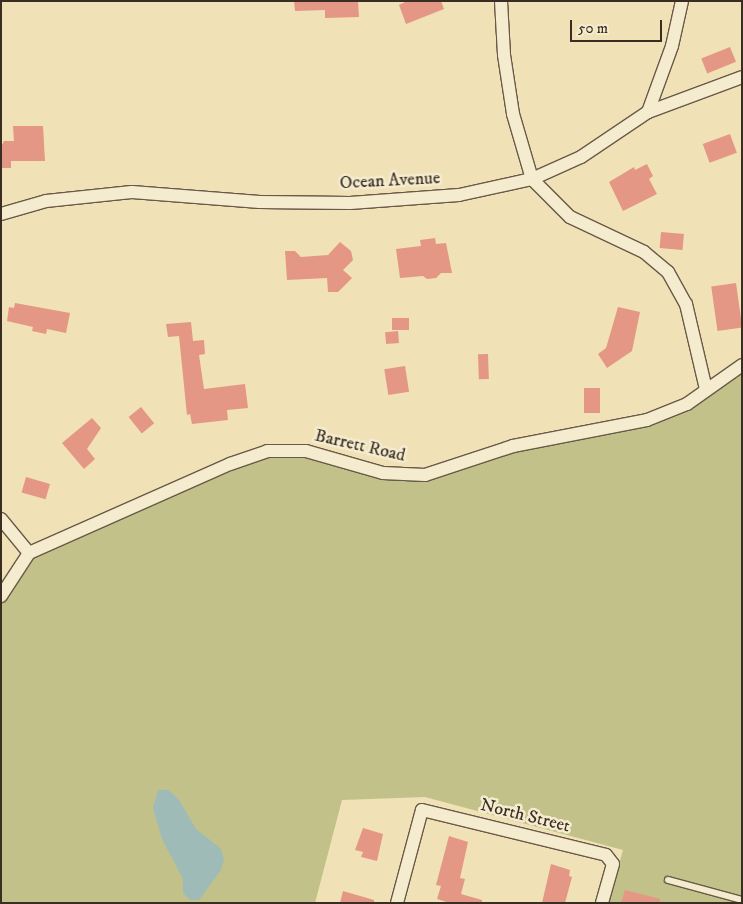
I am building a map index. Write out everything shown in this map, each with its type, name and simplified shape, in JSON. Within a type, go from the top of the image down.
[{"type":"street","points":[[501,1],[504,55],[513,114],[532,179],[570,217],[644,252],[668,272],[686,304],[706,389]]},
{"type":"street","points":[[648,112],[672,46],[682,1]]},
{"type":"street","name":"Ocean Avenue","points":[[1,214],[46,201],[132,192],[260,202],[350,202],[460,194],[532,179],[581,157],[648,112],[742,77]]},
{"type":"street","name":"Barrett Road","points":[[29,553],[230,464],[267,451],[306,452],[383,473],[425,475],[513,446],[647,420],[687,404],[742,365]]},
{"type":"street","points":[[1,519],[29,553],[1,596]]},
{"type":"street","name":"North Street","points":[[397,903],[422,810],[606,855],[613,864],[602,903]]},
{"type":"lane","points":[[668,880],[742,900]]},
{"type":"green space","points":[[742,365],[742,903],[608,903],[623,850],[425,797],[342,800],[315,903],[1,903],[1,598],[32,555],[267,451],[306,451],[401,476],[667,412]]},
{"type":"water","points":[[158,790],[169,790],[179,800],[196,829],[221,849],[224,859],[221,870],[199,900],[190,900],[183,893],[183,879],[162,839],[153,808]]},
{"type":"building","points":[[294,1],[358,1],[359,17],[325,18],[325,10],[295,11]]},
{"type":"building","points":[[407,1],[441,1],[444,9],[406,24],[399,5]]},
{"type":"building","points":[[730,47],[736,62],[707,73],[701,59]]},
{"type":"building","points":[[13,126],[43,126],[45,161],[11,161],[11,168],[1,168],[1,147],[4,141],[14,141]]},
{"type":"building","points":[[730,134],[737,153],[710,163],[703,144]]},
{"type":"building","points":[[647,164],[653,176],[649,179],[657,194],[623,211],[609,182],[634,167],[635,170]]},
{"type":"building","points":[[661,232],[684,234],[683,250],[660,248]]},
{"type":"building","points":[[435,238],[436,244],[446,243],[452,273],[441,273],[436,278],[427,279],[423,276],[400,278],[396,249],[421,246],[420,240]]},
{"type":"building","points":[[340,242],[351,251],[353,260],[343,270],[352,278],[338,292],[328,292],[327,278],[287,280],[285,251],[295,251],[301,257],[328,255]]},
{"type":"building","points":[[736,283],[742,328],[718,331],[711,286]]},
{"type":"building","points":[[15,303],[70,313],[66,333],[47,329],[46,334],[32,331],[33,327],[7,321],[9,307],[14,308]]},
{"type":"building","points":[[618,307],[640,312],[632,351],[607,368],[598,354],[606,348]]},
{"type":"building","points":[[392,318],[409,318],[409,330],[392,330]]},
{"type":"building","points":[[191,322],[193,341],[204,340],[205,354],[199,355],[204,389],[245,384],[248,408],[227,410],[228,420],[192,424],[190,414],[187,415],[179,336],[168,337],[166,324]]},
{"type":"building","points":[[398,331],[399,343],[386,344],[385,332]]},
{"type":"building","points":[[478,354],[488,354],[489,379],[479,379]]},
{"type":"building","points":[[405,366],[409,392],[388,395],[384,369]]},
{"type":"building","points":[[584,388],[600,388],[600,413],[584,413]]},
{"type":"building","points":[[141,407],[154,423],[142,433],[129,417]]},
{"type":"building","points":[[92,418],[101,428],[87,449],[95,459],[84,469],[62,443]]},
{"type":"building","points":[[26,477],[50,484],[46,499],[22,492]]},
{"type":"building","points":[[363,828],[383,834],[377,861],[361,857],[363,852],[355,850]]},
{"type":"building","points":[[449,836],[468,842],[460,878],[465,879],[461,894],[482,900],[482,903],[450,903],[437,899],[441,886],[436,885]]},
{"type":"building","points":[[551,864],[570,870],[569,876],[572,877],[565,903],[542,903]]},
{"type":"building","points":[[625,890],[660,899],[660,903],[621,903]]},
{"type":"building","points":[[343,891],[374,900],[374,903],[340,903]]}]
